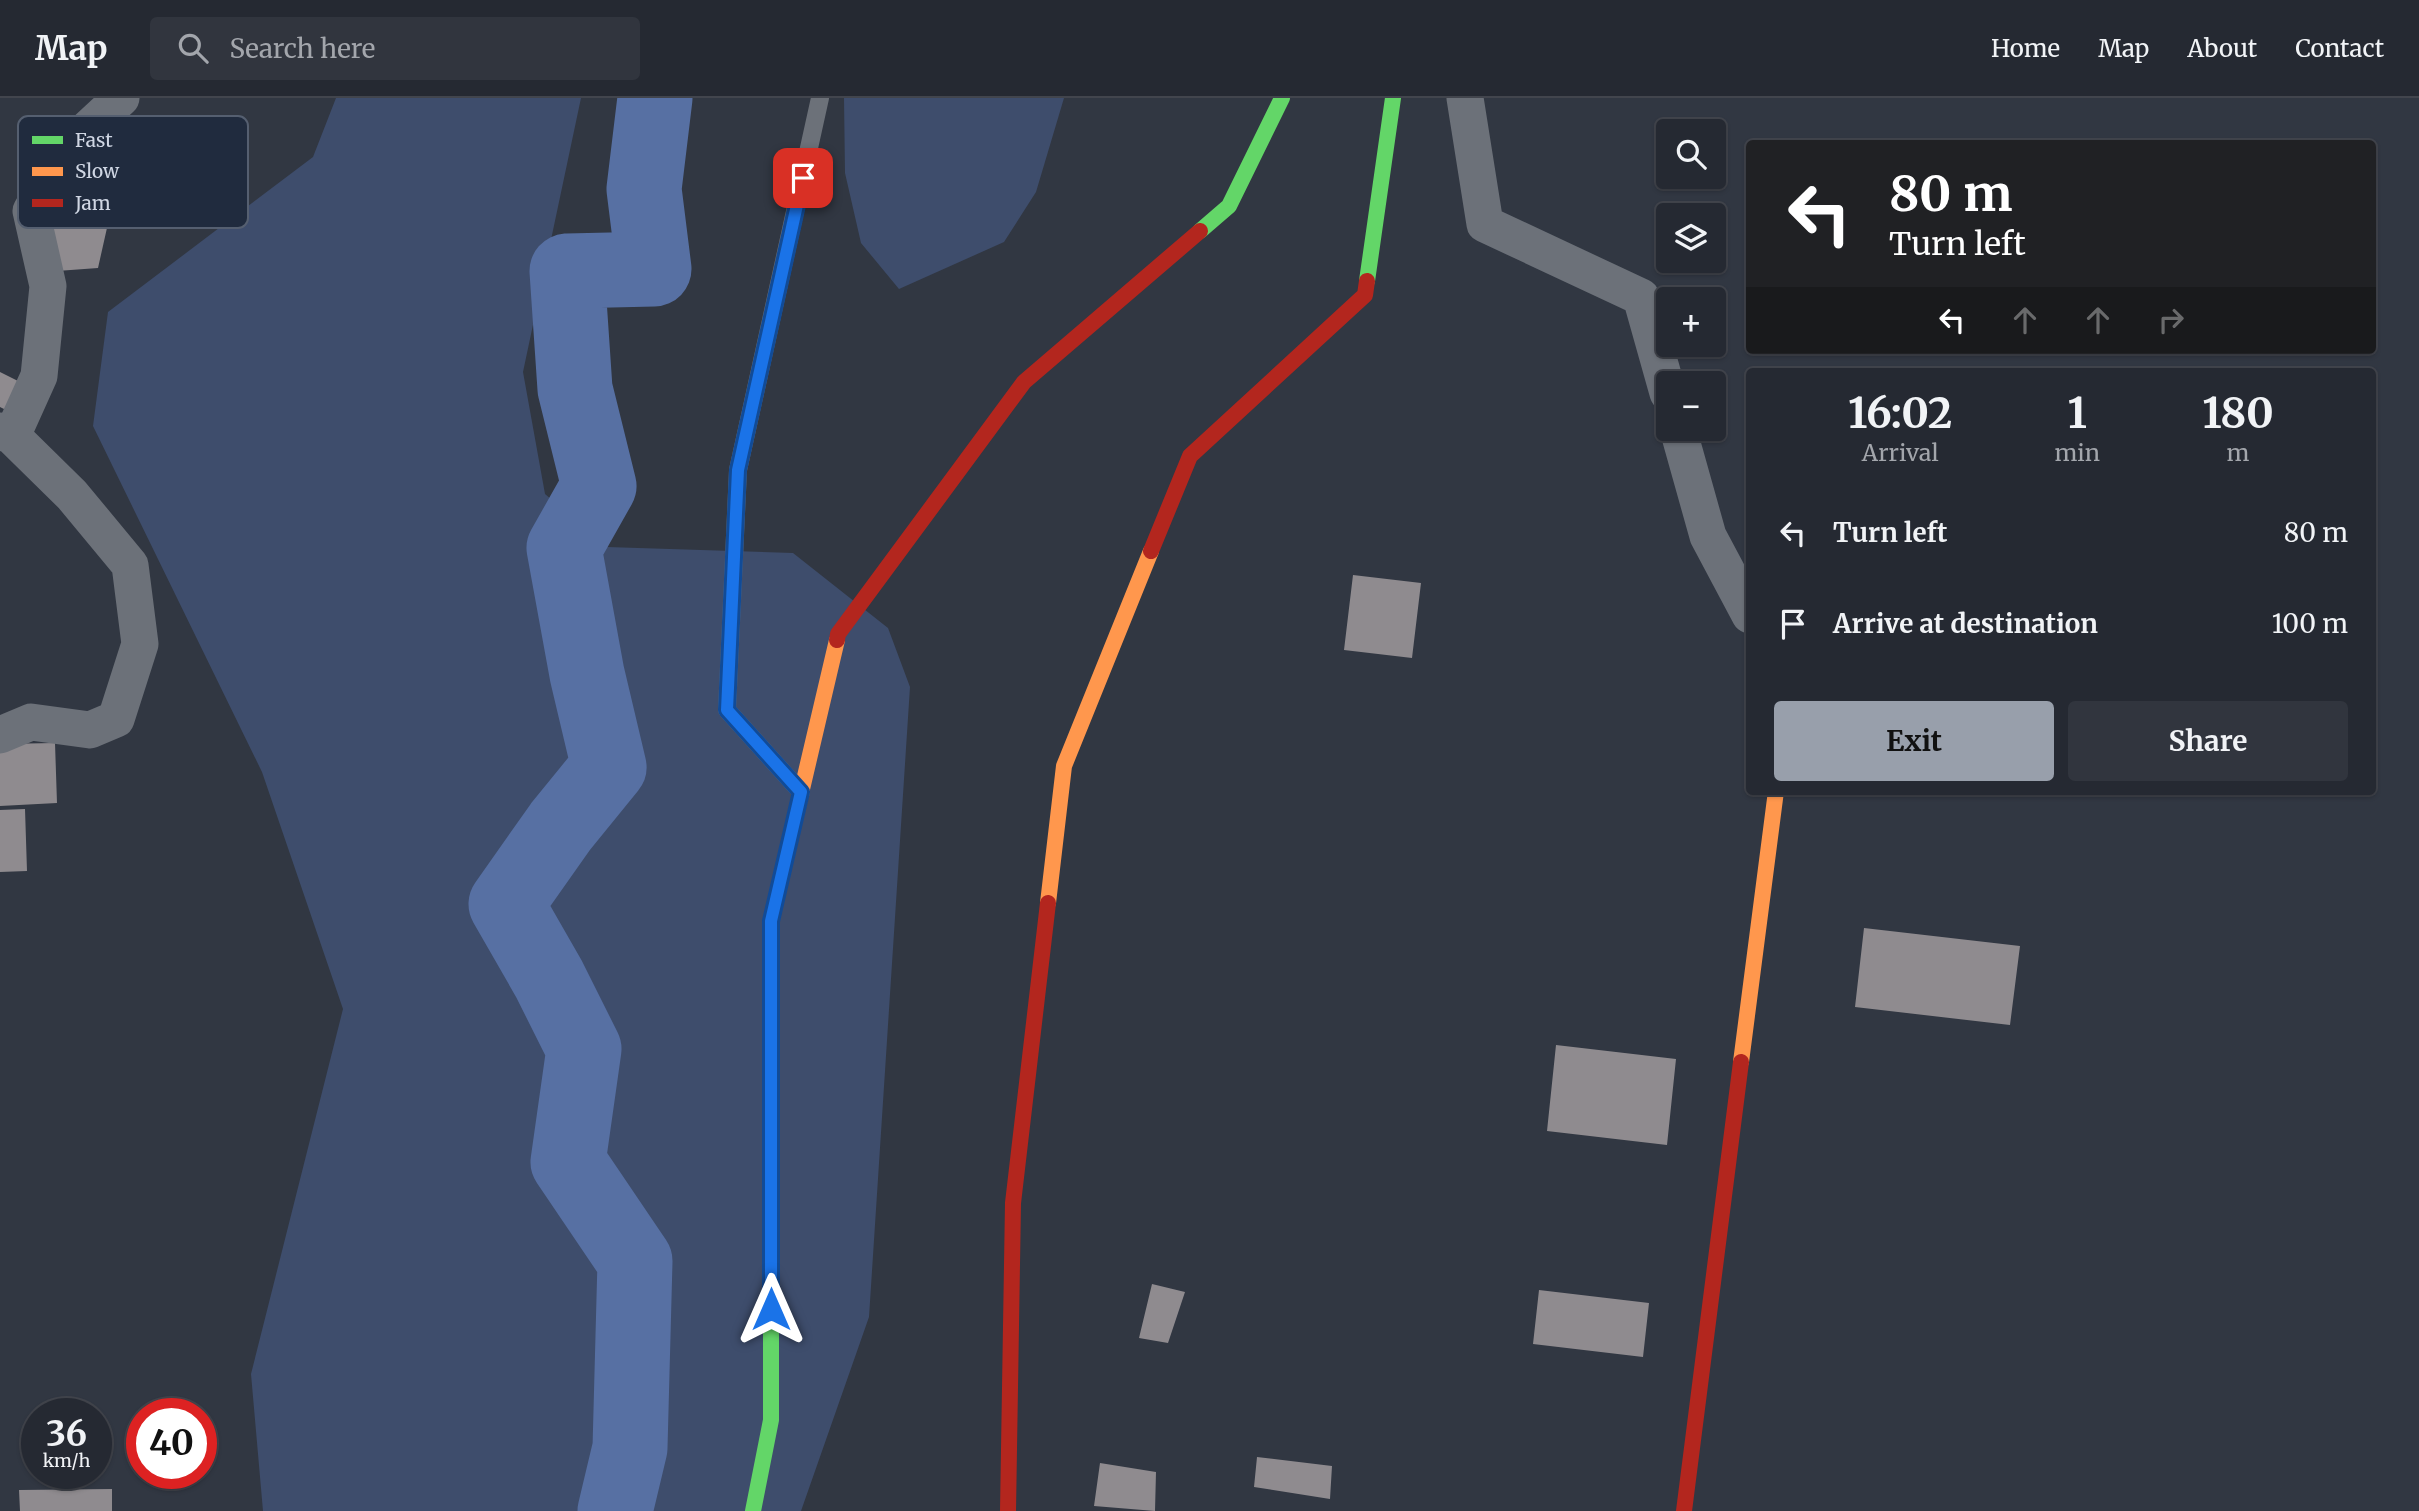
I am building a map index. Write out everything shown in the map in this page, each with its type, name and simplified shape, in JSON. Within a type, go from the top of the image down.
[{"type":"street","points":[[102,116],[121,98]]},
{"type":"street","points":[[753,1511],[771,1420],[771,921],[838,634],[1024,382],[1229,206],[1282,98]]},
{"type":"street","points":[[1008,1511],[1013,1203],[1064,766],[1190,456],[1365,295],[1393,98]]},
{"type":"street","points":[[1465,98],[1485,224],[1641,297],[1662,371]]},
{"type":"street","points":[[0,735],[31,722],[90,730],[117,719],[140,643],[130,565],[72,495],[6,433],[40,376],[48,286],[35,228]]},
{"type":"street","points":[[1681,441],[1708,536],[1746,607]]},
{"type":"street","points":[[1684,1511],[1775,795]]},
{"type":"lane","points":[[801,792],[727,710],[738,470],[820,98]]},
{"type":"shaded area","points":[[336,98],[581,98],[523,372],[545,494],[607,547],[793,553],[888,628],[910,687],[869,1317],[801,1511],[263,1511],[251,1374],[343,1009],[262,772],[93,426],[108,312],[219,228],[248,228],[248,206],[313,157]]},
{"type":"shaded area","points":[[844,98],[1064,98],[1036,192],[1004,242],[899,289],[861,243],[845,173]]},
{"type":"building","points":[[53,228],[107,228],[98,268],[57,271]]},
{"type":"building","points":[[0,372],[20,382],[6,410],[0,407]]},
{"type":"building","points":[[1353,575],[1421,583],[1412,658],[1344,650]]},
{"type":"building","points":[[55,743],[57,803],[0,806],[0,744]]},
{"type":"building","points":[[25,809],[27,871],[0,872],[0,810]]},
{"type":"building","points":[[1864,928],[2020,946],[2010,1025],[1855,1007]]},
{"type":"building","points":[[1556,1045],[1676,1059],[1667,1145],[1547,1131]]},
{"type":"building","points":[[1152,1284],[1185,1292],[1168,1343],[1139,1338]]},
{"type":"building","points":[[1539,1290],[1649,1303],[1643,1357],[1533,1344]]},
{"type":"building","points":[[1257,1457],[1332,1466],[1330,1499],[1254,1487]]},
{"type":"building","points":[[1100,1463],[1156,1472],[1155,1511],[1094,1506]]},
{"type":"building","points":[[112,1489],[112,1511],[20,1511],[19,1490]]},
{"type":"waterway","points":[[615,1511],[630,1448],[635,1261],[568,1162],[584,1049],[549,979],[506,904],[561,826],[609,767],[587,674],[564,548],[599,486],[575,389],[567,271],[654,269],[644,189],[655,98]]},
{"type":"traffic: fast","points":[[1200,231],[1229,206],[1282,98]]},
{"type":"traffic: fast","points":[[1367,281],[1393,98]]},
{"type":"traffic: fast","points":[[753,1511],[771,1420],[771,955]]},
{"type":"traffic: slow","points":[[1048,903],[1064,766],[1151,551]]},
{"type":"traffic: slow","points":[[771,955],[771,921],[837,640]]},
{"type":"traffic: slow","points":[[1741,1062],[1775,795]]},
{"type":"traffic: jam","points":[[837,640],[838,634],[1024,382],[1200,231]]},
{"type":"traffic: jam","points":[[1151,551],[1190,456],[1365,295],[1367,281]]},
{"type":"traffic: jam","points":[[1008,1511],[1013,1203],[1048,903]]},
{"type":"traffic: jam","points":[[1684,1511],[1741,1062]]},
{"type":"route","points":[[771,1309],[771,921],[801,792],[727,710],[738,470],[803,178]]}]
